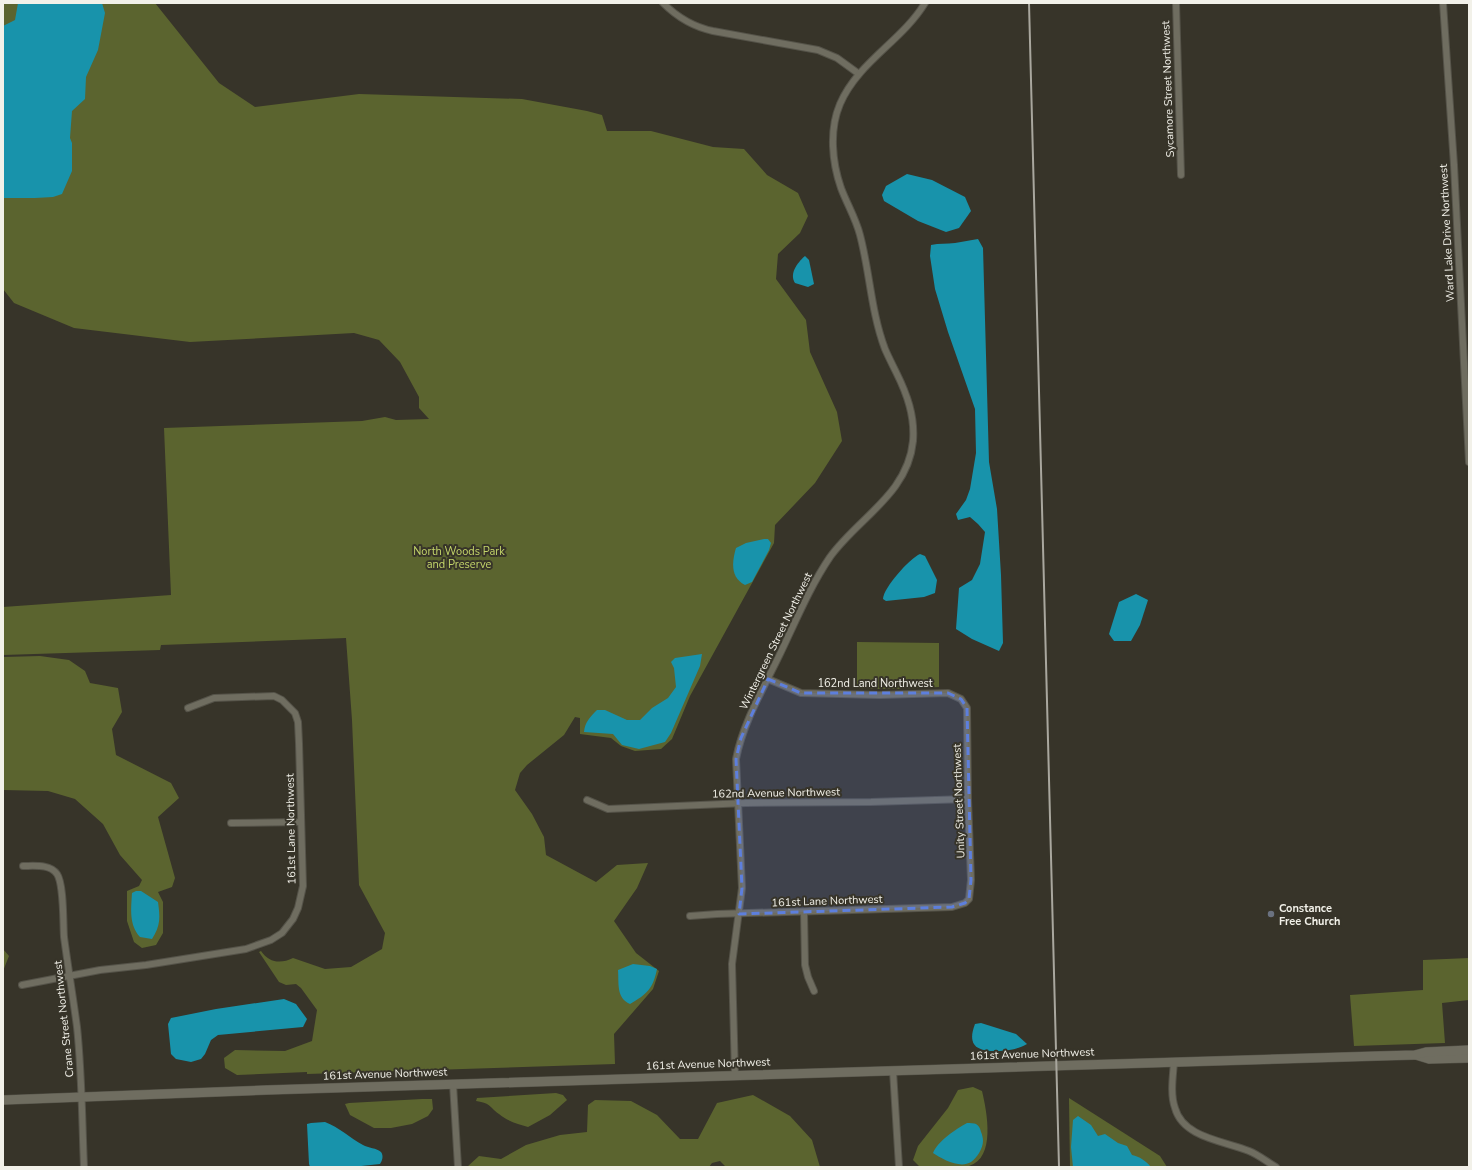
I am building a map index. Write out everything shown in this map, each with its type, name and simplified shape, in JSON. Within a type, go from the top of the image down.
[{"type":"main road","name":"161st Avenue Northwest","points":[[3,1100],[735,1075],[1415,1055],[1426,1052],[1469,1050]]},
{"type":"main road","name":"161st Avenue Northwest","points":[[1415,1055],[1430,1059],[1469,1058]]},
{"type":"street","points":[[663,3],[672,12],[690,23],[708,30],[818,50],[837,58],[859,74]]},
{"type":"street","name":"Wintergreen Street Northwest","points":[[735,1075],[732,964],[742,888],[737,803],[736,759],[738,748],[750,717],[812,586],[831,556],[854,529],[878,508],[896,486],[907,466],[913,442],[913,418],[907,394],[885,349],[878,324],[860,235],[841,186],[834,161],[833,140],[836,115],[844,95],[859,74],[910,23],[925,3]]},
{"type":"street","name":"Sycamore Street Northwest","points":[[1176,3],[1181,174]]},
{"type":"street","name":"Ward Lake Drive Northwest","points":[[1443,3],[1453,158],[1469,462]]},
{"type":"street","name":"162nd Land Northwest","points":[[768,679],[801,693],[879,695],[948,693],[961,698]]},
{"type":"street","name":"161st Lane Northwest","points":[[22,985],[100,970],[146,965],[246,949],[271,940],[282,933],[293,919],[301,899],[303,886],[298,722],[295,713],[282,700],[274,696],[214,698],[188,708]]},
{"type":"street","name":"Unity Street Northwest","points":[[961,698],[966,708],[971,880],[969,899],[965,903]]},
{"type":"street","name":"162nd Avenue Northwest","points":[[587,800],[608,809],[737,803],[870,802],[968,799]]},
{"type":"street","points":[[231,823],[301,822]]},
{"type":"street","name":"Crane Street Northwest","points":[[23,866],[43,866],[54,870],[59,877],[61,884],[64,938],[77,1034],[84,1167]]},
{"type":"street","name":"161st Lane Northwest","points":[[690,916],[952,907],[965,903]]},
{"type":"street","points":[[804,912],[806,965],[808,977],[814,991]]},
{"type":"street","points":[[1174,1062],[1173,1095],[1174,1107],[1178,1118],[1185,1125],[1204,1136],[1252,1152],[1276,1167]]},
{"type":"street","points":[[893,1071],[899,1167]]},
{"type":"street","points":[[453,1084],[458,1167]]},
{"type":"highlighted area","points":[[768,679],[801,693],[948,693],[961,699],[967,708],[971,880],[969,899],[965,903],[952,907],[739,914],[742,888],[736,759],[741,738]]},
{"type":"green space","name":"North Woods Park and Preserve","points":[[3,3],[155,3],[219,83],[255,107],[359,94],[522,99],[602,115],[607,131],[651,131],[713,147],[744,149],[767,175],[798,193],[808,216],[800,233],[778,254],[776,279],[806,320],[810,352],[837,412],[842,441],[815,483],[775,525],[774,543],[690,696],[672,739],[661,749],[635,751],[621,746],[611,738],[580,734],[580,718],[575,717],[564,735],[527,765],[520,773],[515,790],[532,814],[544,837],[546,855],[596,882],[617,865],[648,863],[637,888],[614,921],[636,953],[659,971],[653,989],[614,1034],[615,1064],[237,1075],[225,1068],[224,1058],[235,1050],[285,1051],[312,1041],[317,1010],[301,988],[296,984],[286,985],[279,982],[259,952],[261,951],[271,960],[280,962],[293,958],[325,969],[351,967],[382,949],[385,933],[359,885],[352,720],[346,638],[161,645],[160,650],[3,655],[3,607],[171,595],[164,428],[362,421],[385,417],[396,420],[429,419],[419,408],[419,397],[400,362],[379,340],[354,333],[190,342],[74,328],[14,303],[3,289]]},
{"type":"green space","points":[[857,642],[939,643],[939,687],[857,689]]},
{"type":"green space","points":[[40,656],[69,660],[85,671],[90,683],[118,688],[122,712],[112,729],[116,755],[171,783],[179,798],[158,817],[175,878],[172,887],[158,892],[163,902],[163,933],[156,945],[142,948],[134,942],[127,921],[127,891],[139,886],[142,880],[120,855],[103,824],[75,799],[48,791],[3,790],[3,657]]},
{"type":"green space","points":[[3,949],[9,956],[3,971]]},
{"type":"green space","points":[[1469,958],[1469,1000],[1442,1003],[1445,1043],[1354,1046],[1350,995],[1423,990],[1423,960]]},
{"type":"green space","points":[[973,1087],[982,1091],[986,1110],[988,1133],[983,1154],[978,1161],[965,1167],[920,1167],[913,1160],[918,1146],[948,1108],[958,1090]]},
{"type":"green space","points":[[556,1093],[563,1095],[567,1100],[550,1115],[528,1127],[509,1120],[487,1104],[476,1101],[477,1098]]},
{"type":"green space","points":[[753,1095],[790,1116],[812,1140],[820,1167],[726,1167],[720,1161],[712,1163],[709,1167],[467,1167],[479,1156],[501,1159],[526,1145],[560,1135],[587,1132],[588,1105],[595,1100],[631,1101],[657,1115],[680,1139],[698,1139],[717,1103]]},
{"type":"green space","points":[[1069,1098],[1160,1156],[1167,1167],[1070,1167]]},
{"type":"green space","points":[[432,1099],[433,1109],[428,1116],[412,1124],[391,1128],[374,1128],[350,1115],[345,1104],[349,1103]]},
{"type":"water","points":[[18,3],[102,3],[105,13],[98,50],[86,77],[85,99],[72,111],[70,138],[72,143],[72,171],[62,194],[53,197],[3,198],[3,26],[15,20]]},
{"type":"water","points":[[907,174],[932,180],[965,197],[971,211],[959,228],[946,232],[918,221],[884,201],[882,195],[886,186]]},
{"type":"water","points":[[978,239],[983,248],[989,462],[997,509],[1001,575],[1003,643],[999,651],[972,639],[956,629],[959,588],[972,580],[980,564],[985,532],[970,517],[958,520],[956,514],[966,500],[970,489],[976,453],[975,409],[948,332],[935,289],[930,256],[931,245]]},
{"type":"water","points":[[805,256],[809,260],[814,284],[808,287],[795,283],[793,280],[793,272]]},
{"type":"water","points":[[768,539],[771,543],[769,550],[752,582],[745,585],[737,578],[733,569],[736,548],[746,543]]},
{"type":"water","points":[[920,554],[925,556],[937,580],[935,593],[924,597],[886,601],[883,599],[887,588],[892,581],[910,561]]},
{"type":"water","points":[[1136,594],[1148,600],[1140,625],[1131,641],[1114,641],[1109,634],[1119,602]]},
{"type":"water","points":[[702,654],[700,666],[671,733],[665,742],[639,749],[622,745],[613,734],[584,732],[585,725],[597,710],[605,710],[627,720],[640,720],[652,708],[668,698],[676,687],[674,668],[671,662],[675,658]]},
{"type":"water","points":[[141,891],[158,902],[159,921],[152,939],[140,937],[132,922],[132,893]]},
{"type":"water","points":[[633,964],[650,966],[657,969],[653,982],[645,994],[630,1004],[622,998],[620,994],[618,970]]},
{"type":"water","points":[[284,999],[296,1004],[307,1019],[303,1027],[218,1035],[211,1040],[205,1054],[201,1059],[191,1062],[176,1059],[171,1054],[168,1024],[171,1018],[216,1009]]},
{"type":"water","points":[[981,1023],[1016,1034],[1027,1044],[1004,1051],[980,1049],[973,1043],[972,1038],[975,1024]]},
{"type":"water","points":[[1078,1116],[1091,1125],[1098,1136],[1105,1134],[1118,1143],[1127,1146],[1132,1155],[1147,1162],[1151,1167],[1073,1167],[1071,1147],[1073,1120]]},
{"type":"water","points":[[325,1122],[363,1145],[381,1152],[383,1157],[380,1164],[352,1167],[310,1167],[307,1124]]},
{"type":"water","points":[[967,1123],[976,1124],[983,1137],[981,1150],[971,1162],[967,1164],[957,1164],[933,1153],[943,1140]]},
{"type":"railway","points":[[1029,3],[1059,1167]]},
{"type":"place","name":"Constance Free Church","points":[[1271,914]]}]
